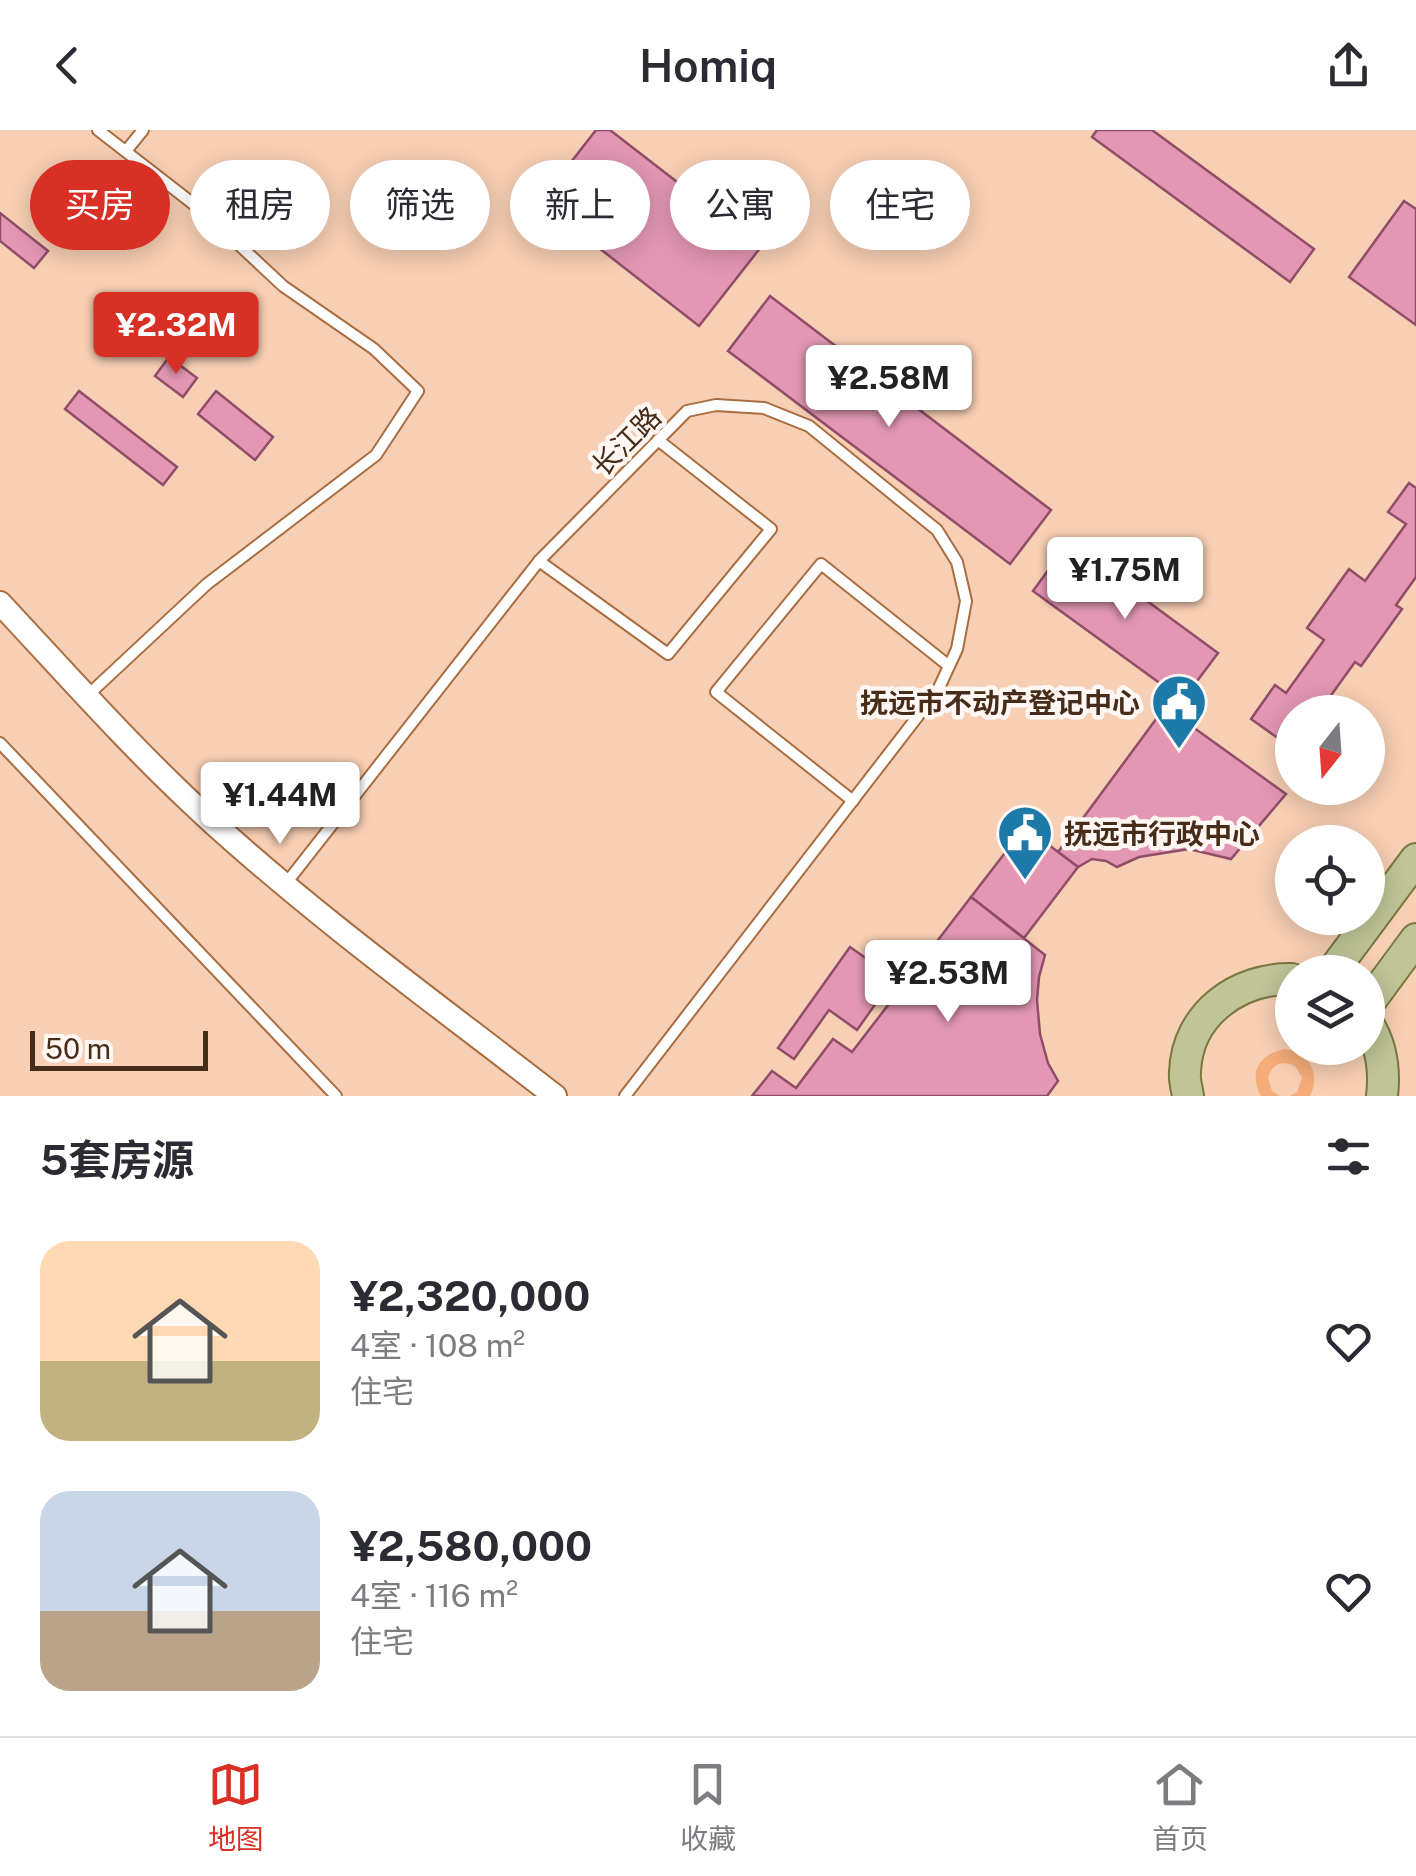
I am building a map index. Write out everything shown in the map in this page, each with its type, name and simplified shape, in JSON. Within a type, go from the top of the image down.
[{"type":"main road","points":[[1345,955],[1416,858]]},
{"type":"main road","points":[[1385,981],[1416,939]]},
{"type":"main road","points":[[1188,1096],[1185,1072],[1192,1040],[1209,1012],[1249,984],[1275,978]]},
{"type":"main road","points":[[1382,1096],[1383,1065]]},
{"type":"street","points":[[0,603],[208,819],[284,886],[555,1096]]},
{"type":"lane","points":[[87,696],[208,584],[376,454],[418,390],[374,349],[284,286],[204,214],[98,130]]},
{"type":"lane","points":[[126,151],[143,130]]},
{"type":"lane","name":"长江路","points":[[284,886],[539,560],[687,411],[716,405],[764,408],[809,426],[938,530],[957,562],[966,601],[957,649],[938,690],[625,1096]]},
{"type":"lane","points":[[539,560],[668,654],[771,529],[658,440]]},
{"type":"lane","points":[[853,800],[716,692],[821,564],[949,666]]},
{"type":"lane","points":[[1,745],[336,1096]]},
{"type":"shaded area","points":[[1275,1052],[1276,1065],[1268,1078],[1272,1091],[1280,1096],[1261,1096],[1257,1087],[1258,1065]]},
{"type":"shaded area","points":[[1292,1065],[1310,1065],[1314,1072],[1310,1096],[1290,1096],[1297,1092],[1302,1078]]},
{"type":"building","points":[[596,130],[610,130],[649,160],[573,160]]},
{"type":"building","points":[[1097,130],[1152,130],[1314,249],[1290,282],[1092,137]]},
{"type":"building","points":[[650,161],[670,176],[670,250],[759,250],[699,326],[602,250],[650,250]]},
{"type":"building","points":[[1404,201],[1416,209],[1416,325],[1349,277]]},
{"type":"building","points":[[0,213],[30,237],[30,250],[48,251],[34,268],[0,241]]},
{"type":"building","points":[[770,296],[1051,510],[1010,564],[728,351]]},
{"type":"building","points":[[169,357],[197,378],[183,397],[155,376]]},
{"type":"building","points":[[79,391],[177,467],[163,485],[65,409]]},
{"type":"building","points":[[216,391],[273,437],[255,460],[198,414]]},
{"type":"building","points":[[1409,483],[1416,488],[1416,577],[1396,605],[1402,609],[1361,666],[1355,662],[1331,695],[1275,695],[1275,736],[1251,719],[1275,685],[1286,693],[1324,640],[1307,628],[1349,569],[1365,581],[1406,524],[1388,512]]},
{"type":"building","points":[[1068,543],[1218,653],[1183,700],[1033,591]]},
{"type":"building","name":"抚远市不动产登记中心","points":[[1165,707],[1275,786],[1277,805],[1231,859],[1189,849],[1139,857],[1117,867],[1092,859],[1078,867],[1058,852]]},
{"type":"building","name":"抚远市行政中心","points":[[1025,827],[1078,867],[1024,938],[971,897]]},
{"type":"building","points":[[971,897],[1045,955],[1037,1000],[1040,1034],[1058,1081],[1047,1096],[752,1096],[772,1071],[796,1088],[833,1039],[852,1052]]},
{"type":"building","points":[[850,947],[894,978],[857,1030],[829,1010],[794,1059],[778,1048]]},
{"type":"place","name":"抚远市不动产登记中心","points":[[1179,751]]},
{"type":"place","name":"抚远市行政中心","points":[[1025,882]]}]
